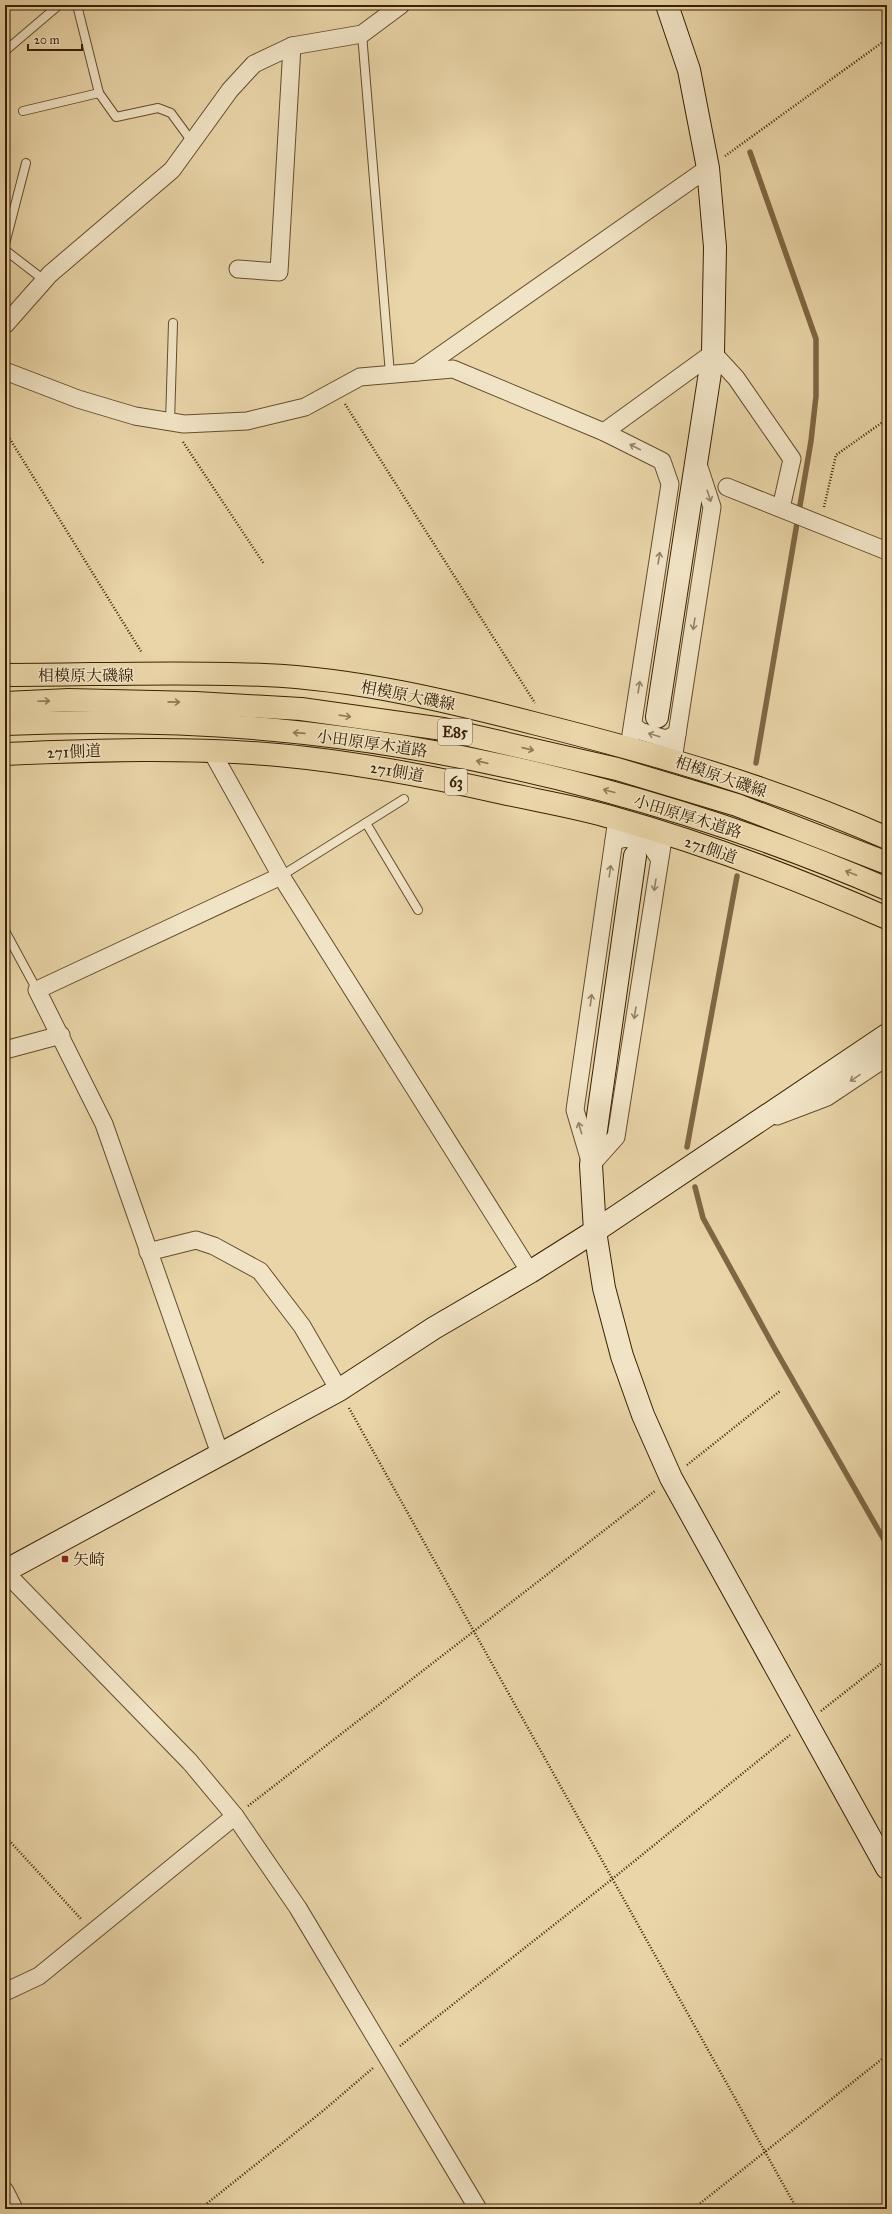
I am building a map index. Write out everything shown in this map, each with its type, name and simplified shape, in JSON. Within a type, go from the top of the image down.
[{"type":"main road","name":"相模原大磯線","points":[[5,675],[265,675],[357,685],[448,702],[629,747],[673,760],[845,819],[887,838]]},
{"type":"main road","name":"小田原厚木道路","points":[[5,703],[69,700],[211,704],[301,709],[443,729],[617,769],[730,803],[887,863]]},
{"type":"main road","name":"小田原厚木道路","points":[[5,724],[70,722],[196,725],[304,733],[442,753],[608,791],[734,830],[849,872],[887,889]]},
{"type":"main road","name":"271側道","points":[[5,754],[114,750],[276,755],[356,764],[439,778],[617,819],[664,833],[760,865],[887,918]]},
{"type":"street","points":[[5,325],[44,280],[172,170],[230,90],[254,64],[292,46],[362,34],[401,5]]},
{"type":"street","points":[[657,717],[713,353],[715,247],[708,168],[689,70],[667,5]]},
{"type":"street","points":[[238,269],[279,272],[292,46]]},
{"type":"street","points":[[416,372],[708,168]]},
{"type":"street","points":[[604,432],[713,353]]},
{"type":"street","points":[[713,353],[736,378],[792,460],[786,510]]},
{"type":"street","points":[[5,371],[78,399],[135,416],[184,424],[247,421],[305,407],[337,391],[360,377],[453,369],[604,432],[662,461],[670,484],[629,747]]},
{"type":"street","points":[[673,760],[712,507],[696,459]]},
{"type":"street","points":[[727,487],[887,551]]},
{"type":"street","points":[[633,725],[640,731],[666,739],[677,734]]},
{"type":"street","points":[[212,752],[281,876],[530,1272]]},
{"type":"street","points":[[591,1166],[575,1110],[617,819]]},
{"type":"street","points":[[591,1166],[616,1137],[664,833]]},
{"type":"street","points":[[614,841],[625,838],[651,846],[659,858]]},
{"type":"street","points":[[634,856],[591,1166],[595,1231],[604,1288],[622,1356],[643,1415],[672,1478],[887,1868]]},
{"type":"street","points":[[220,1454],[104,1124],[61,1035],[37,990],[281,876]]},
{"type":"street","points":[[5,1050],[61,1035]]},
{"type":"street","points":[[478,2209],[298,1908],[235,1816],[190,1762],[5,1571],[339,1390],[434,1328],[530,1272],[595,1231],[887,1035]]},
{"type":"street","points":[[755,1124],[827,1097],[887,1057]]},
{"type":"street","points":[[148,1252],[196,1240],[214,1246],[260,1271],[302,1326],[339,1390]]},
{"type":"street","points":[[5,1992],[39,1976],[235,1816]]},
{"type":"street","points":[[5,2191],[14,2209]]},
{"type":"lane","points":[[5,51],[59,5]]},
{"type":"lane","points":[[77,5],[99,93],[116,117],[158,108],[171,113],[193,143]]},
{"type":"lane","points":[[362,34],[390,374]]},
{"type":"lane","points":[[23,111],[99,93]]},
{"type":"lane","points":[[5,244],[26,163]]},
{"type":"lane","points":[[5,250],[44,280]]},
{"type":"lane","points":[[170,422],[173,323]]},
{"type":"lane","points":[[281,876],[404,798]]},
{"type":"lane","points":[[366,822],[418,910]]},
{"type":"lane","points":[[5,931],[37,990]]},
{"type":"path","points":[[708,168],[887,39]]},
{"type":"path","points":[[337,391],[540,710],[546,726]]},
{"type":"path","points":[[815,522],[836,455],[887,419]]},
{"type":"path","points":[[170,422],[264,564]]},
{"type":"path","points":[[5,431],[156,675]]},
{"type":"path","points":[[339,1390],[472,1632],[797,2209]]},
{"type":"path","points":[[235,1816],[672,1478],[780,1391]]},
{"type":"path","points":[[200,2209],[324,2110],[387,2057],[887,1659]]},
{"type":"path","points":[[5,1836],[94,1932]]},
{"type":"path","points":[[693,2209],[887,2054]]},
{"type":"waterway","points":[[750,152],[816,339],[816,396],[811,441],[756,763]]},
{"type":"waterway","points":[[687,1147],[737,876]]},
{"type":"waterway","points":[[695,1187],[703,1218],[775,1349],[887,1545]]},
{"type":"place","name":"矢崎","points":[[65,1559]]}]
